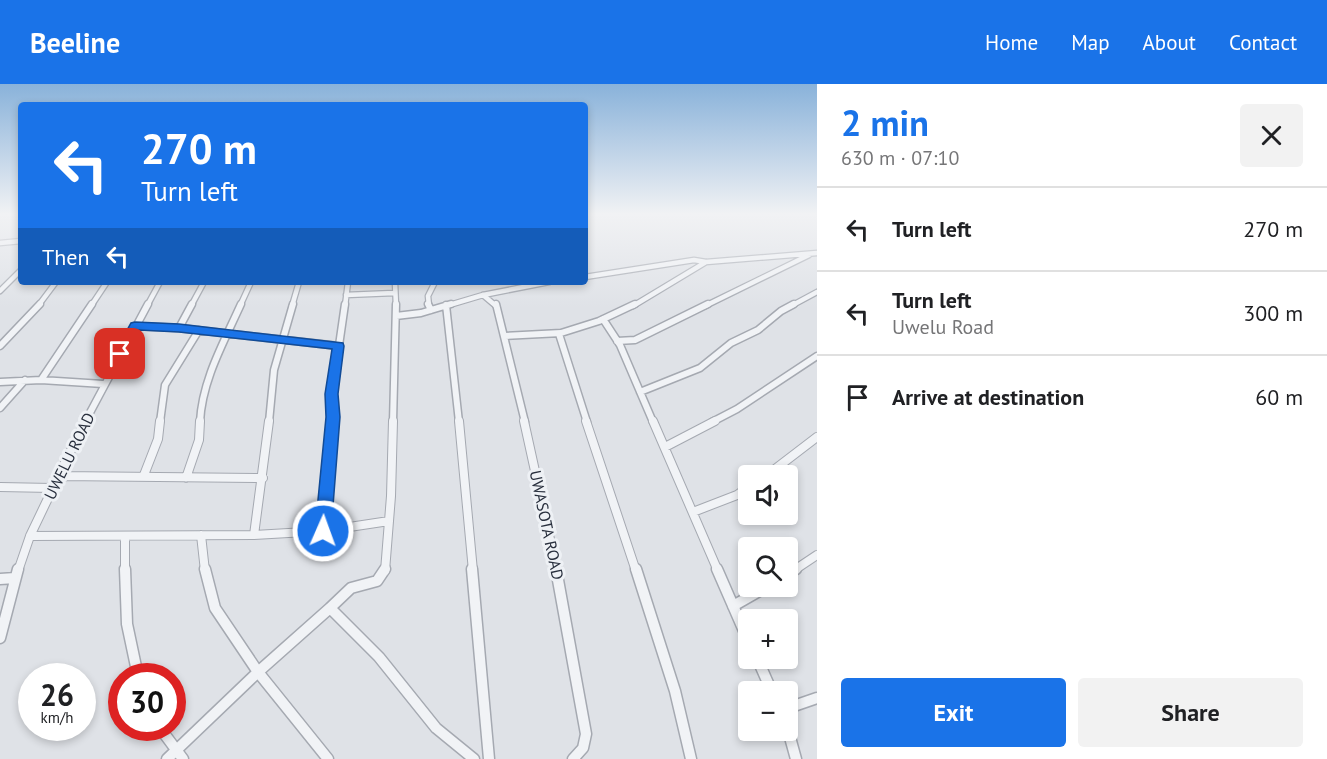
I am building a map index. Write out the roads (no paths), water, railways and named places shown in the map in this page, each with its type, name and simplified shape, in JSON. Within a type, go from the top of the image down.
[{"type":"street","points":[[588,276],[663,263],[814,254]]},
{"type":"street","points":[[617,341],[635,339],[814,254]]},
{"type":"street","points":[[505,336],[559,333],[603,319],[644,299],[706,262]]},
{"type":"street","points":[[0,291],[18,273]]},
{"type":"street","points":[[0,346],[36,309],[54,285]]},
{"type":"street","points":[[41,380],[105,285]]},
{"type":"street","name":"UWELU ROAD","points":[[0,638],[15,578],[30,536],[103,384],[158,285]]},
{"type":"street","points":[[179,328],[202,285]]},
{"type":"street","points":[[186,478],[199,440],[201,405],[219,351],[249,285]]},
{"type":"street","points":[[254,535],[263,478],[274,370],[298,285]]},
{"type":"street","points":[[323,531],[333,417],[332,394],[348,285]]},
{"type":"street","points":[[167,759],[180,755],[258,672],[352,587],[365,586],[381,578],[386,567],[389,521],[396,316],[395,285]]},
{"type":"street","points":[[431,310],[427,303],[434,285]]},
{"type":"street","points":[[396,316],[431,310],[483,295],[534,285]]},
{"type":"street","points":[[640,392],[700,368],[731,343],[758,330],[781,311],[817,292]]},
{"type":"street","points":[[346,296],[394,293]]},
{"type":"street","name":"UWASOTA ROAD","points":[[483,295],[496,304],[542,497],[586,734],[583,748],[573,759]]},
{"type":"street","points":[[446,305],[462,449],[489,759]]},
{"type":"street","points":[[603,319],[617,341],[665,447],[738,617]]},
{"type":"street","points":[[135,326],[179,328],[339,346]]},
{"type":"street","points":[[144,475],[158,439],[165,385],[199,330]]},
{"type":"street","points":[[559,333],[574,375],[599,463],[682,711],[691,759]]},
{"type":"street","points":[[665,447],[737,409],[817,356]]},
{"type":"street","points":[[0,408],[25,380]]},
{"type":"street","points":[[0,382],[41,380],[103,384]]},
{"type":"street","points":[[780,465],[817,437]]},
{"type":"street","points":[[60,476],[144,475],[186,478],[263,478]]},
{"type":"street","points":[[0,487],[52,488]]},
{"type":"street","points":[[693,512],[738,494]]},
{"type":"street","points":[[30,536],[254,535],[323,531],[389,521]]},
{"type":"street","points":[[201,535],[205,570],[215,608],[258,672],[328,759]]},
{"type":"street","points":[[125,536],[126,628],[135,663]]},
{"type":"street","points":[[798,567],[817,555]]},
{"type":"street","points":[[0,579],[15,578]]},
{"type":"street","points":[[733,606],[749,597]]},
{"type":"street","points":[[330,608],[379,657],[436,728],[474,759]]},
{"type":"street","points":[[798,705],[817,698]]},
{"type":"street","points":[[170,741],[180,755]]},
{"type":"street","points":[[791,741],[796,759]]}]
